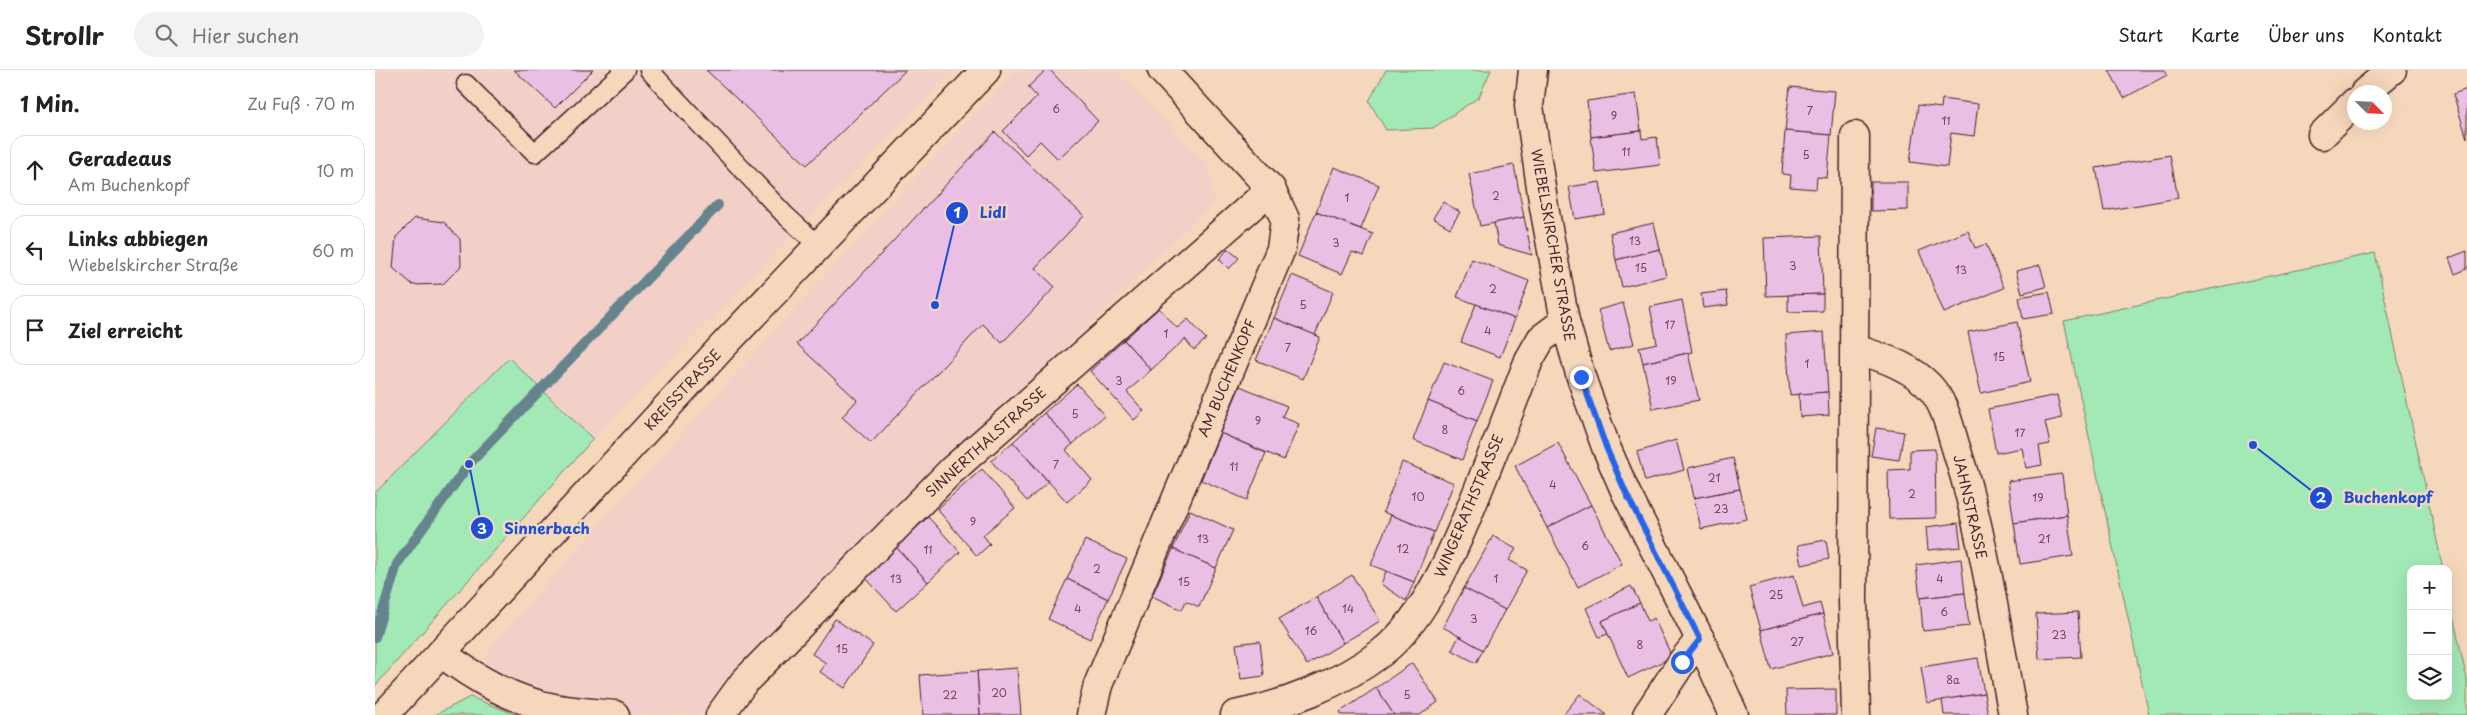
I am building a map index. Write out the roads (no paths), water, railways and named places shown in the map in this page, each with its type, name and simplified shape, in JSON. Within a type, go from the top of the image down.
[{"type":"street","name":"KREISSTRASSE","points":[[384,715],[818,245],[986,70]]},
{"type":"street","name":"AM BUCHENKOPF","points":[[1091,715],[1098,685],[1281,249],[1285,219],[1271,188],[1162,70]]},
{"type":"street","name":"WIEBELSKIRCHER STRASSE","points":[[1533,70],[1529,106],[1544,207],[1565,321],[1581,377],[1606,447],[1626,493],[1700,639],[1734,715]]},
{"type":"street","points":[[2374,85],[2392,70]]},
{"type":"street","points":[[2322,135],[2347,110]]},
{"type":"street","points":[[1855,136],[1853,602],[1856,715]]},
{"type":"street","name":"SINNERTHALSTRASSE","points":[[720,715],[744,682],[951,471],[1271,188]]},
{"type":"street","name":"WINGERATHSTRASSE","points":[[1235,715],[1255,711],[1299,697],[1348,674],[1382,652],[1413,620],[1442,574],[1473,502],[1529,360],[1541,339],[1565,321]]},
{"type":"street","name":"JAHNSTRASSE","points":[[1855,349],[1880,356],[1911,372],[1934,391],[1945,413],[1968,486],[2013,715]]},
{"type":"street","points":[[1647,715],[1682,662],[1700,639]]},
{"type":"street","points":[[441,653],[473,677],[504,693],[553,708],[615,715]]},
{"type":"lane","points":[[466,84],[535,154],[625,70]]},
{"type":"lane","points":[[649,70],[785,215],[818,245]]},
{"type":"waterway","points":[[375,637],[397,564],[469,464],[718,205]]},
{"type":"place","name":"Lidl","points":[[935,305]]},
{"type":"place","name":"Buchenkopf","points":[[2253,445]]},
{"type":"place","name":"Sinnerbach","points":[[469,464]]}]
